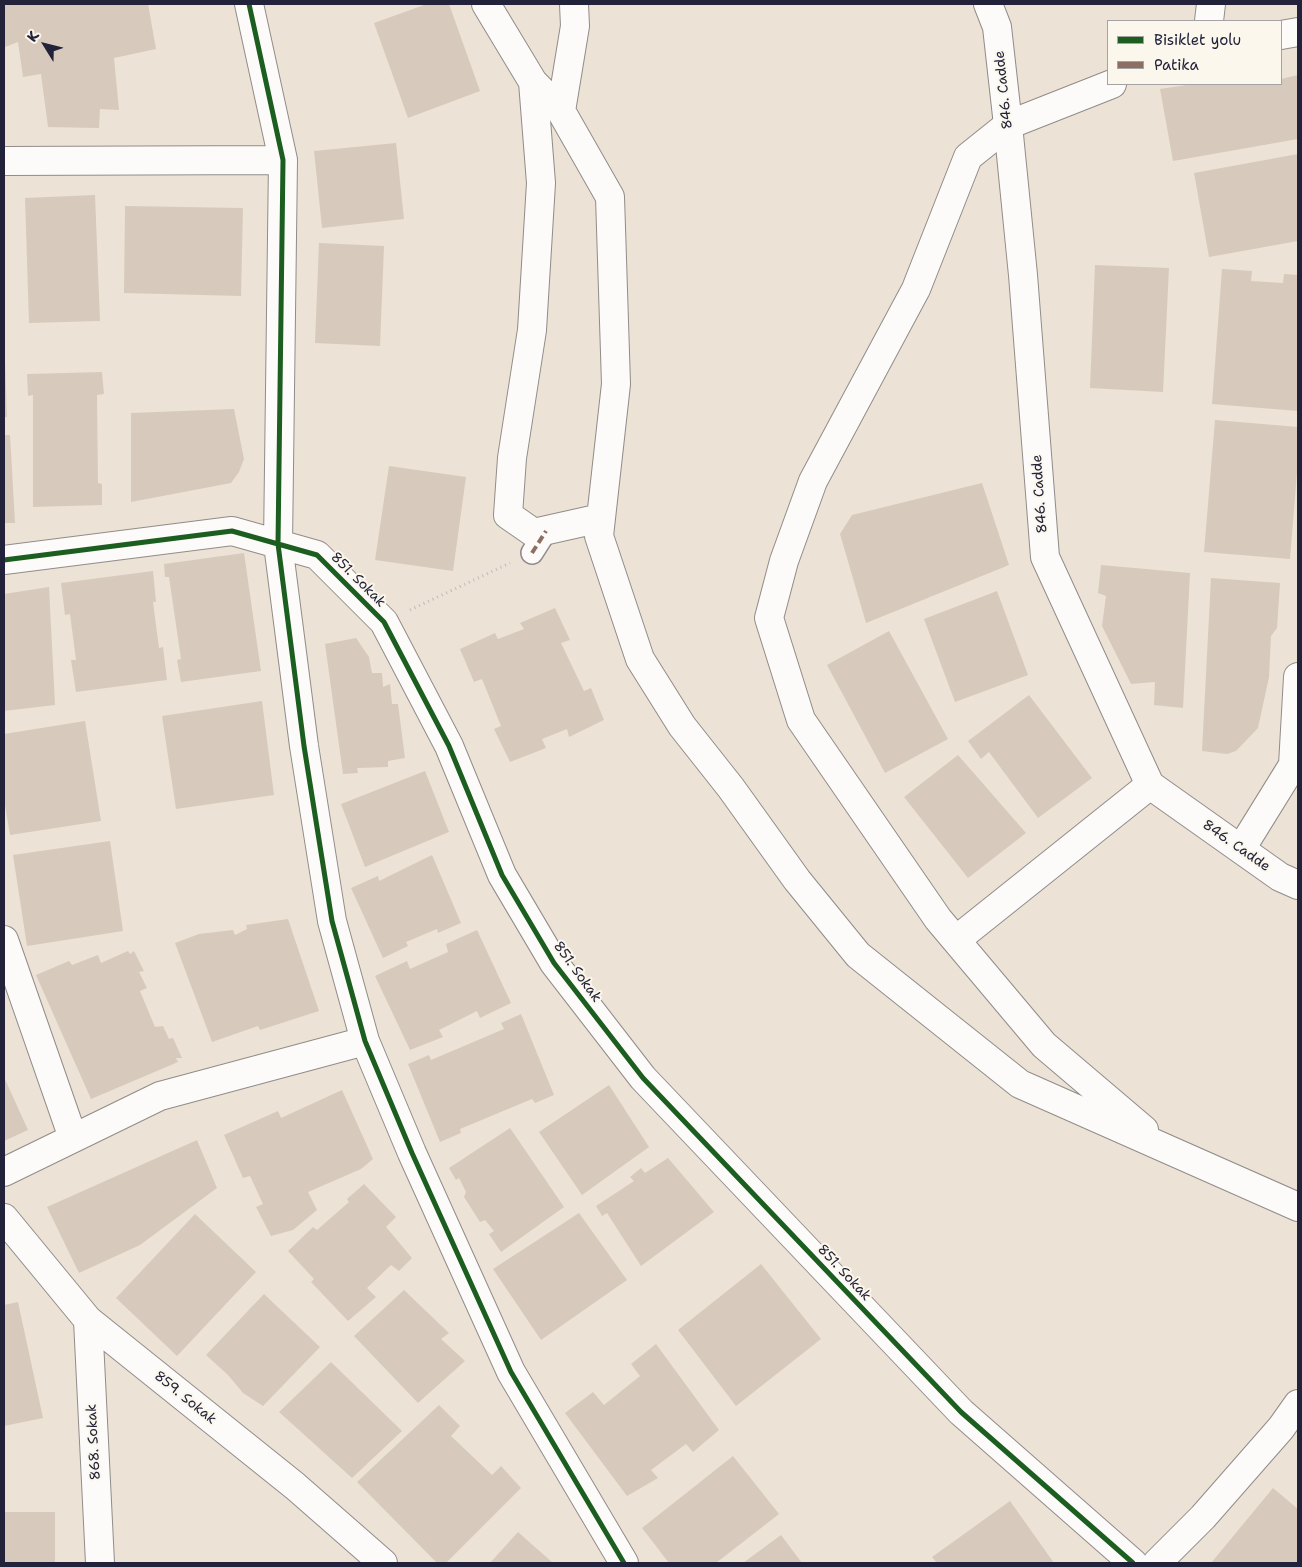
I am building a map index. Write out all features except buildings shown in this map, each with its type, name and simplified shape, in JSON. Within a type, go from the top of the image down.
[{"type":"street","points":[[249,4],[283,160],[278,544],[304,746],[332,920],[365,1040],[412,1153],[511,1372],[624,1563]]},
{"type":"street","points":[[486,4],[534,82],[561,111],[610,197],[616,384],[599,536],[640,659],[682,726],[731,788],[797,880],[858,955],[1020,1084],[1298,1207]]},
{"type":"street","points":[[561,111],[575,26],[574,4]]},
{"type":"street","name":"846. Cadde","points":[[988,4],[997,27],[1008,125],[1023,275],[1045,557],[1150,785],[1280,877],[1298,885]]},
{"type":"street","points":[[1209,20],[1211,4]]},
{"type":"street","points":[[1282,35],[1298,32]]},
{"type":"street","points":[[534,82],[541,183],[540,202],[532,330],[512,458],[508,516],[534,533],[539,542],[601,518]]},
{"type":"street","points":[[1109,85],[1008,125],[968,157],[916,289],[813,481],[784,561],[769,618],[801,720],[938,918],[1044,1046],[1168,1151]]},
{"type":"street","points":[[4,161],[283,160]]},
{"type":"street","name":"851. Sokak","points":[[4,560],[232,530],[316,555],[384,622],[449,746],[502,875],[554,963],[644,1078],[961,1412],[1133,1563]]},
{"type":"street","points":[[1241,849],[1296,764],[1298,677]]},
{"type":"street","points":[[956,940],[1150,785]]},
{"type":"street","points":[[4,940],[73,1138]]},
{"type":"street","points":[[4,1172],[160,1096],[365,1040]]},
{"type":"street","name":"859. Sokak","points":[[4,1218],[88,1320],[294,1486],[383,1563]]},
{"type":"street","name":"868. Sokak","points":[[88,1320],[100,1563]]},
{"type":"street","points":[[1157,1563],[1203,1517],[1281,1428],[1298,1404]]},
{"type":"path","points":[[384,622],[539,542]]},
{"type":"marked path","points":[[532,553],[546,531]]},
{"type":"cycle path","points":[[249,4],[283,160],[278,544],[304,746],[332,921],[365,1041],[412,1153],[511,1372],[624,1563]]},
{"type":"cycle path","points":[[4,560],[232,531],[317,555],[384,622],[449,746],[502,875],[554,963],[643,1078],[961,1412],[1133,1563]]}]
